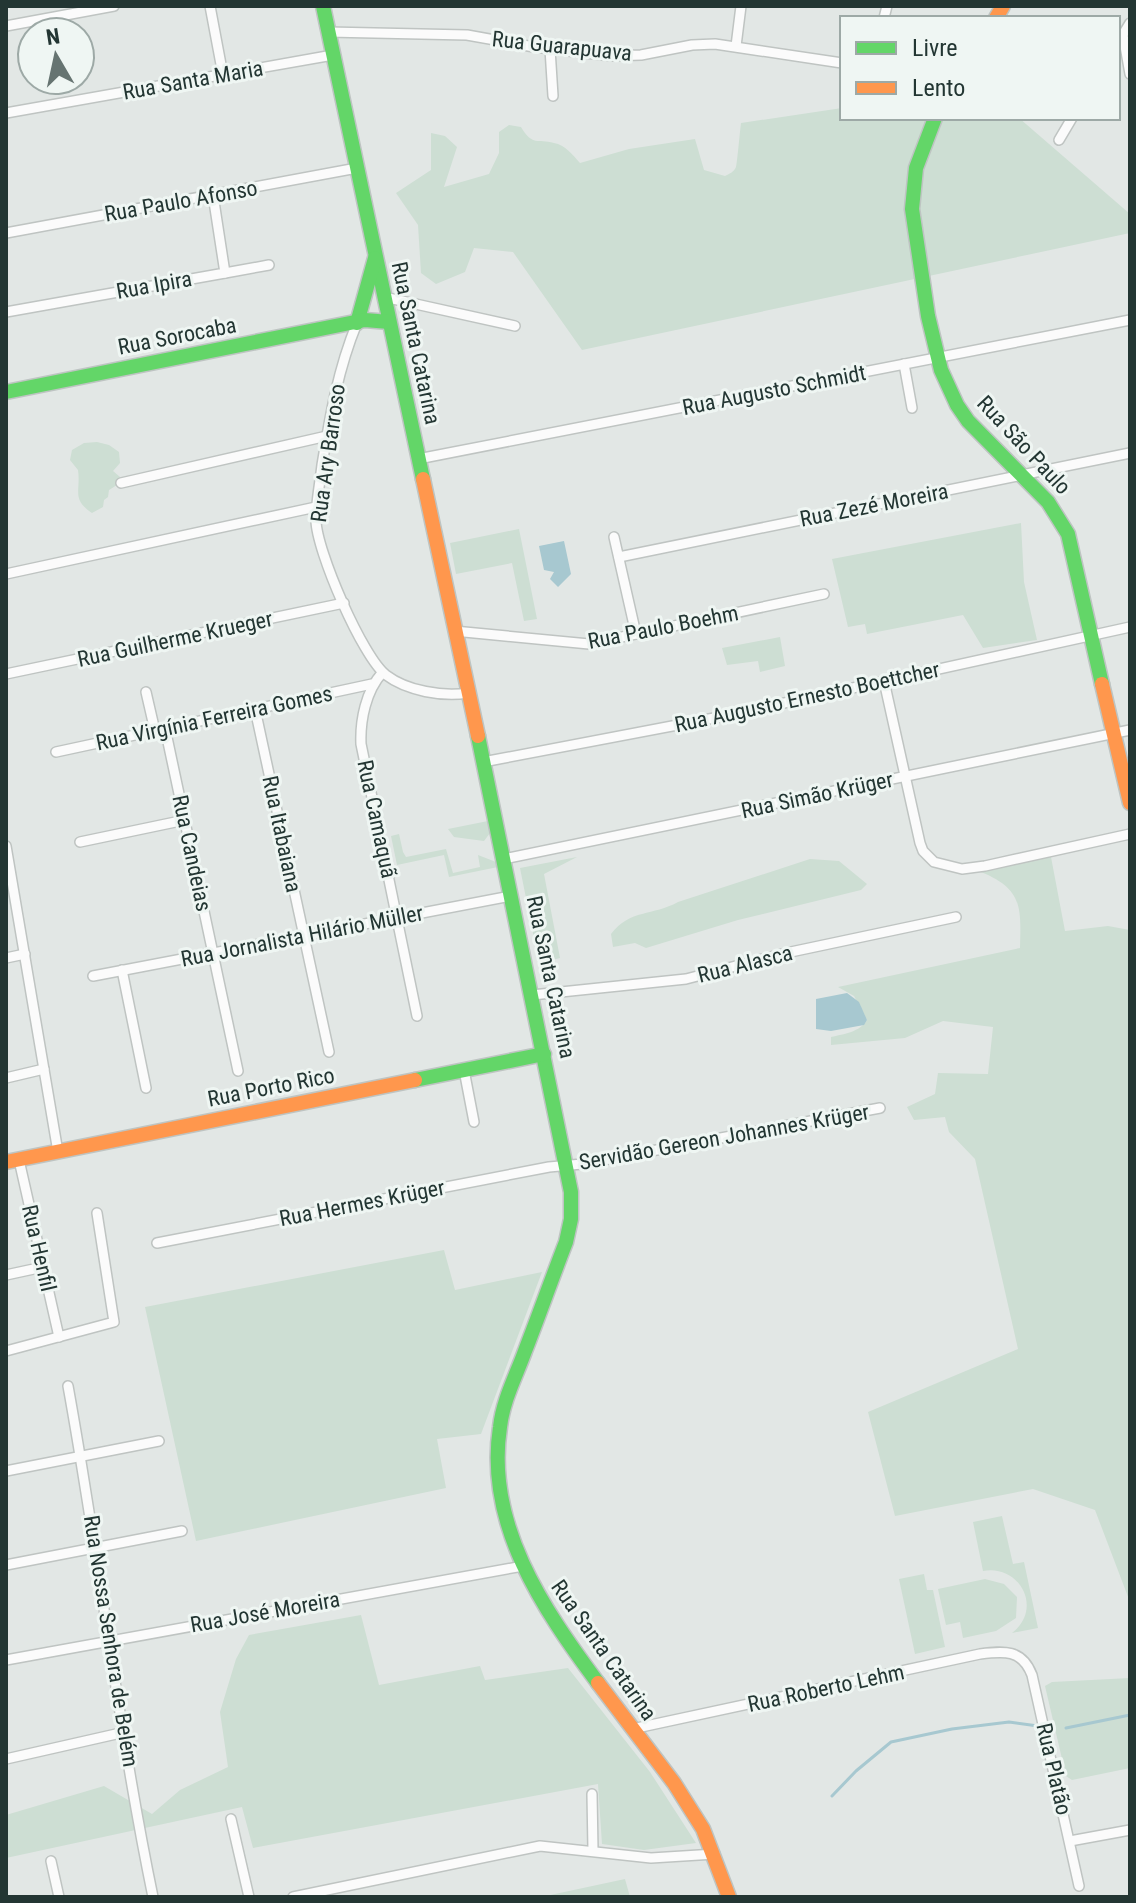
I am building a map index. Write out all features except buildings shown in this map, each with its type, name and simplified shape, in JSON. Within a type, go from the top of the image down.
[{"type":"main road","name":"Rua Santa Catarina","points":[[323,6],[504,859],[567,1165],[572,1205],[569,1229],[504,1406],[496,1459],[499,1489],[523,1566],[552,1619],[694,1813],[715,1854],[729,1897]]},
{"type":"main road","name":"Rua São Paulo","points":[[934,120],[919,155],[912,199],[936,358],[951,396],[968,420],[1047,500],[1068,534],[1130,803]]},
{"type":"main road","points":[[357,323],[375,257]]},
{"type":"main road","name":"Rua Sorocaba","points":[[6,392],[373,319],[389,322]]},
{"type":"main road","name":"Rua Porto Rico","points":[[13,1161],[544,1054]]},
{"type":"street","points":[[6,26],[114,6]]},
{"type":"street","points":[[210,6],[223,75]]},
{"type":"street","points":[[736,46],[741,6]]},
{"type":"street","points":[[1130,23],[1120,39],[1130,74]]},
{"type":"street","name":"Rua Guarapuava","points":[[328,32],[467,35],[550,49],[625,56],[703,44],[736,46],[840,63]]},
{"type":"street","points":[[550,49],[553,96]]},
{"type":"street","name":"Rua Santa Maria","points":[[6,113],[333,55]]},
{"type":"street","points":[[1059,140],[1071,120]]},
{"type":"street","name":"Rua Paulo Afonso","points":[[6,233],[357,168]]},
{"type":"street","points":[[213,195],[225,273]]},
{"type":"street","name":"Rua Ipira","points":[[6,312],[269,265]]},
{"type":"street","points":[[384,297],[515,326]]},
{"type":"street","name":"Rua Augusto Schmidt","points":[[418,459],[1130,320]]},
{"type":"street","name":"Rua Ary Barroso","points":[[357,323],[335,389],[316,507],[318,539],[344,603],[382,673]]},
{"type":"street","points":[[904,364],[912,408]]},
{"type":"street","points":[[121,483],[327,436]]},
{"type":"street","name":"Rua Zezé Moreira","points":[[619,557],[1130,453]]},
{"type":"street","points":[[6,574],[316,507]]},
{"type":"street","points":[[614,537],[636,634]]},
{"type":"street","name":"Rua Paulo Boehm","points":[[454,631],[578,644],[601,642],[824,594]]},
{"type":"street","name":"Rua Guilherme Krueger","points":[[6,674],[344,603]]},
{"type":"street","name":"Rua Augusto Ernesto Boettcher","points":[[483,762],[730,715],[1130,627]]},
{"type":"street","points":[[382,673],[434,693],[468,693]]},
{"type":"street","name":"Rua Camaquã","points":[[382,673],[372,684],[362,723],[361,744],[417,1016]]},
{"type":"street","points":[[884,681],[920,843],[928,857],[942,866],[962,869],[985,866],[1130,834]]},
{"type":"street","name":"Rua Virgínia Ferreira Gomes","points":[[56,752],[372,684]]},
{"type":"street","name":"Rua Candeias","points":[[146,692],[185,820],[238,1071]]},
{"type":"street","name":"Rua Itabaiana","points":[[255,709],[329,1052]]},
{"type":"street","name":"Rua Simão Krüger","points":[[504,859],[1130,730]]},
{"type":"street","points":[[80,842],[185,820]]},
{"type":"street","points":[[6,846],[10,899],[25,954],[58,1152]]},
{"type":"street","name":"Rua Jornalista Hilário Müller","points":[[93,976],[511,896]]},
{"type":"street","name":"Rua Alasca","points":[[532,995],[686,979],[786,953],[956,917]]},
{"type":"street","points":[[6,958],[25,954]]},
{"type":"street","points":[[122,970],[146,1088]]},
{"type":"street","points":[[6,1078],[44,1069]]},
{"type":"street","points":[[464,1070],[474,1122]]},
{"type":"street","name":"Servidão Gereon Johannes Krüger","points":[[567,1165],[880,1108]]},
{"type":"street","name":"Rua Henfil","points":[[13,1161],[59,1337]]},
{"type":"street","name":"Rua Hermes Krüger","points":[[157,1243],[567,1165]]},
{"type":"street","points":[[6,1351],[114,1322],[97,1213]]},
{"type":"street","points":[[6,1275],[43,1267]]},
{"type":"street","name":"Rua Nossa Senhora de Belém","points":[[68,1386],[153,1897]]},
{"type":"street","points":[[6,1471],[159,1441]]},
{"type":"street","points":[[6,1565],[182,1531]]},
{"type":"street","name":"Rua José Moreira","points":[[6,1660],[523,1566]]},
{"type":"street","name":"Rua Roberto Lehm","points":[[632,1729],[980,1654],[1009,1652],[1020,1656]]},
{"type":"street","name":"Rua Platão","points":[[1020,1656],[1032,1675],[1079,1886]]},
{"type":"street","points":[[6,1759],[125,1732]]},
{"type":"street","points":[[592,1794],[593,1850]]},
{"type":"street","points":[[231,1819],[249,1897]]},
{"type":"street","points":[[1070,1841],[1130,1830]]},
{"type":"street","points":[[293,1897],[526,1848],[555,1846],[651,1858],[715,1854]]},
{"type":"street","points":[[51,1861],[59,1897]]},
{"type":"green space","points":[[840,108],[840,120],[1021,120],[1130,214],[1130,233],[582,350],[513,252],[474,248],[465,272],[436,284],[421,273],[418,225],[396,193],[431,170],[431,133],[445,136],[457,147],[444,187],[489,174],[499,153],[499,132],[509,125],[521,127],[532,140],[562,146],[580,163],[629,149],[695,139],[704,170],[725,176],[736,167],[741,123]]},
{"type":"green space","points":[[97,442],[119,452],[120,463],[113,471],[120,477],[117,485],[109,490],[103,507],[92,513],[79,499],[78,470],[70,460],[72,450],[84,443]]},
{"type":"green space","points":[[1021,523],[1024,582],[1037,640],[983,648],[963,615],[867,634],[865,624],[848,627],[832,559]]},
{"type":"green space","points":[[519,529],[537,619],[524,621],[512,563],[456,574],[450,543]]},
{"type":"green space","points":[[780,637],[785,666],[760,672],[758,661],[727,665],[722,648]]},
{"type":"green space","points":[[488,821],[490,833],[484,841],[454,837],[448,829]]},
{"type":"green space","points":[[399,834],[406,857],[446,849],[453,873],[480,867],[478,855],[496,862],[498,867],[449,877],[444,855],[397,865],[391,836]]},
{"type":"green space","points":[[577,857],[544,874],[560,958],[539,963],[520,868]]},
{"type":"green space","points":[[1051,857],[1065,931],[1108,926],[1130,930],[1130,1602],[1095,1510],[1033,1489],[895,1516],[868,1412],[1018,1349],[975,1159],[949,1132],[945,1117],[914,1120],[907,1107],[935,1094],[938,1073],[988,1074],[993,1027],[943,1021],[905,1038],[831,1045],[831,1037],[856,1030],[867,1020],[854,996],[838,987],[1020,948],[1017,901],[1005,885],[981,872]]},
{"type":"green space","points":[[810,859],[839,861],[867,884],[861,890],[738,920],[646,948],[635,943],[613,947],[611,934],[626,920]]},
{"type":"green space","points":[[444,1250],[455,1290],[542,1272],[481,1434],[437,1439],[446,1488],[196,1541],[145,1307]]},
{"type":"green space","points":[[1002,1516],[1013,1564],[1024,1562],[1038,1628],[1012,1633],[1026,1612],[1023,1590],[1007,1574],[983,1571],[973,1522]]},
{"type":"green space","points":[[924,1574],[927,1590],[933,1590],[945,1647],[915,1654],[899,1579]]},
{"type":"green space","points":[[985,1579],[1004,1584],[1017,1597],[1016,1618],[996,1631],[963,1638],[960,1622],[946,1625],[938,1589]]},
{"type":"green space","points":[[361,1615],[379,1685],[480,1666],[485,1680],[568,1668],[650,1772],[696,1843],[644,1850],[602,1844],[598,1784],[253,1848],[242,1807],[6,1858],[6,1815],[104,1786],[152,1814],[180,1790],[228,1767],[220,1712],[236,1659],[249,1635]]},
{"type":"green space","points":[[1130,1678],[1130,1768],[1072,1780],[1066,1776],[1045,1686],[1052,1682]]},
{"type":"green space","points":[[625,1879],[630,1897],[541,1897]]},
{"type":"water","points":[[564,541],[571,574],[558,587],[550,579],[554,572],[544,570],[539,546]]},
{"type":"water","points":[[847,993],[859,1002],[867,1020],[864,1025],[831,1031],[816,1029],[816,999]]},
{"type":"waterway","points":[[1066,1728],[1130,1715]]},
{"type":"waterway","points":[[832,1796],[891,1742],[952,1729],[1009,1722],[1038,1726]]},
{"type":"traffic: fast","points":[[323,6],[423,479]]},
{"type":"traffic: fast","points":[[934,120],[916,168],[912,209],[928,316],[941,370],[968,421],[1048,502],[1068,534],[1102,684]]},
{"type":"traffic: fast","points":[[357,323],[375,258]]},
{"type":"traffic: fast","points":[[6,392],[365,320],[389,322]]},
{"type":"traffic: fast","points":[[478,736],[571,1192],[571,1219],[566,1242],[510,1388],[502,1417],[498,1463],[501,1498],[510,1531],[539,1595],[598,1683]]},
{"type":"traffic: fast","points":[[415,1080],[544,1054]]},
{"type":"traffic: slow","points":[[997,16],[1003,6]]},
{"type":"traffic: slow","points":[[423,479],[478,736]]},
{"type":"traffic: slow","points":[[1102,684],[1130,803]]},
{"type":"traffic: slow","points":[[6,1162],[415,1080]]},
{"type":"traffic: slow","points":[[598,1683],[674,1783],[703,1829],[729,1897]]}]
